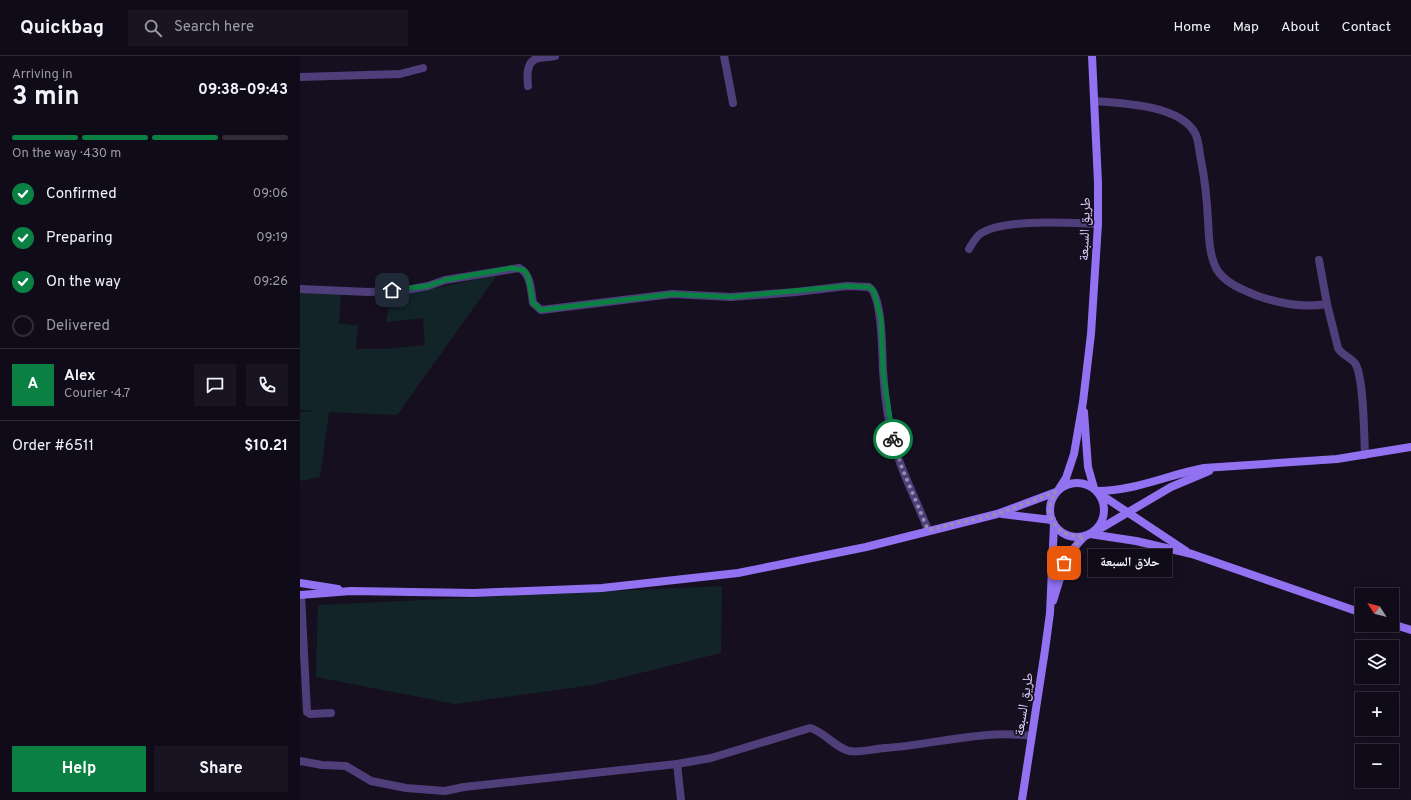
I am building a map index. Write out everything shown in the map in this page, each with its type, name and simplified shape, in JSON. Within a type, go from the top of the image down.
[{"type":"street","points":[[528,86],[527,74],[530,63],[536,58],[555,56]]},
{"type":"street","points":[[724,56],[733,103]]},
{"type":"street","name":"طريق السبعة","points":[[1083,402],[1091,334],[1098,224],[1097,132],[1092,56]]},
{"type":"street","points":[[300,77],[400,74],[423,68]]},
{"type":"street","points":[[1094,101],[1139,104],[1158,109],[1184,121],[1196,133],[1204,173],[1209,237],[1216,269],[1226,280],[1246,292],[1275,302],[1305,306],[1327,304]]},
{"type":"street","points":[[969,249],[978,235],[987,230],[1002,226],[1028,223],[1098,224]]},
{"type":"street","points":[[1319,260],[1327,304],[1340,353],[1353,361],[1359,374],[1365,456]]},
{"type":"street","points":[[300,289],[369,292],[406,290],[428,286],[445,280],[519,268],[524,270],[528,276],[533,303],[541,310],[672,294],[731,297],[847,286],[869,287],[874,291],[881,319],[883,372],[893,438],[902,468],[928,530]]},
{"type":"street","points":[[1083,402],[1071,464],[1066,478],[1053,497],[1050,509],[1053,522],[1067,535],[1076,537],[1089,534],[1171,487],[1219,466]]},
{"type":"street","points":[[1083,402],[1085,445],[1088,467],[1097,491],[1104,504],[1104,514],[1101,524],[1089,534]]},
{"type":"street","points":[[1097,491],[1132,488],[1184,472],[1219,466],[1365,456],[1411,447]]},
{"type":"street","points":[[300,583],[351,590],[474,593],[602,588],[738,573],[866,547],[928,530],[997,514],[1058,491],[1067,484],[1076,482],[1086,484],[1192,554]]},
{"type":"street","points":[[997,514],[1053,522]]},
{"type":"street","name":"طريق السبعة","points":[[1022,800],[1050,613],[1053,522]]},
{"type":"street","points":[[1089,534],[1136,541],[1192,554],[1355,611]]},
{"type":"street","name":"طريق السبعة","points":[[1050,613],[1064,563],[1074,547],[1089,534]]},
{"type":"street","points":[[331,713],[310,714],[307,712],[301,595],[351,590]]},
{"type":"street","points":[[1399,626],[1411,630]]},
{"type":"street","points":[[300,761],[322,765],[346,766],[371,781],[390,785],[423,790],[445,791],[464,787],[677,764],[712,758],[810,728],[819,730],[840,747],[857,752],[994,735],[1014,734],[1032,736]]},
{"type":"street","points":[[677,764],[681,800]]},
{"type":"shaded area","points":[[497,275],[397,415],[329,412],[320,477],[300,481],[300,412],[319,411],[300,410],[300,293],[341,294],[339,323],[358,326],[356,349],[386,349],[425,345],[423,318],[386,322],[392,290],[436,288]]},
{"type":"shaded area","points":[[722,586],[721,653],[592,685],[455,704],[316,677],[318,605]]},
{"type":"way so far","points":[[893,439],[902,468],[928,530],[997,514],[1030,503],[1056,492],[1050,509],[1050,515],[1054,524],[1060,531],[1067,535],[1076,537],[1084,536],[1069,553],[1064,563]]},
{"type":"place","name":"حلاق السبعة","points":[[1064,563]]},
{"type":"route","points":[[392,290],[406,290],[428,286],[445,280],[472,274],[511,268],[519,268],[524,270],[528,276],[533,303],[536,308],[541,310],[672,294],[686,294],[702,297],[731,297],[847,286],[869,287],[874,291],[881,319],[883,372],[893,439]]}]
